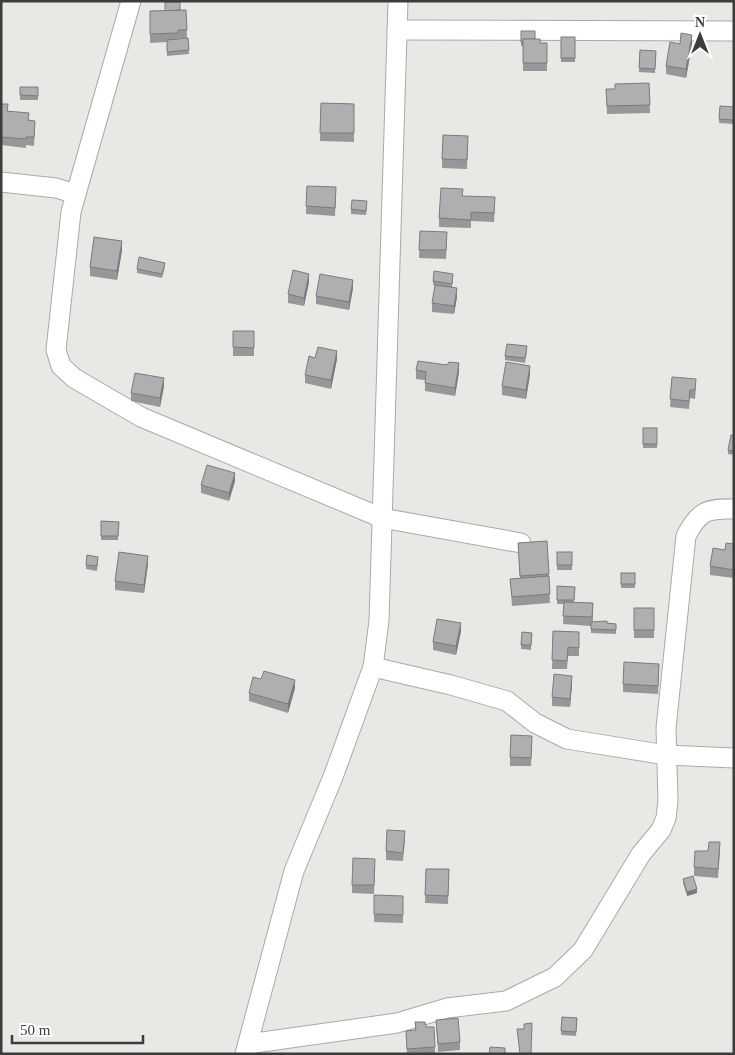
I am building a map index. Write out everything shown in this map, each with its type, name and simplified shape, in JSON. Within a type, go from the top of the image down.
[{"type":"street","points":[[131,1],[71,212],[56,350],[61,366],[74,378],[141,417],[382,518],[520,543]]},
{"type":"street","points":[[398,1],[379,621],[373,668],[333,777],[294,871],[246,1049],[397,1023],[447,1008],[506,1001],[555,978],[583,950],[641,854],[661,830],[668,801],[666,728],[686,536],[693,522],[702,512],[716,508],[734,510]]},
{"type":"street","points":[[397,30],[734,31]]},
{"type":"street","points":[[1,182],[56,188],[76,194]]},
{"type":"street","points":[[373,668],[432,680],[508,701],[535,723],[567,739],[666,754],[734,758]]},
{"type":"building","points":[[165,2],[180,2],[180,10],[165,11]]},
{"type":"building","points":[[186,10],[187,30],[178,30],[178,33],[150,34],[150,11]]},
{"type":"building","points":[[521,31],[535,31],[535,39],[523,39],[523,42],[521,42]]},
{"type":"building","points":[[681,33],[692,35],[686,69],[666,66],[670,42],[680,44]]},
{"type":"building","points":[[561,37],[575,37],[575,58],[561,58]]},
{"type":"building","points":[[188,38],[189,50],[167,52],[167,40]]},
{"type":"building","points":[[523,39],[540,39],[540,43],[547,43],[547,63],[523,63]]},
{"type":"building","points":[[640,50],[656,51],[655,69],[639,68]]},
{"type":"building","points":[[649,83],[650,105],[607,106],[606,89],[615,89],[615,84]]},
{"type":"building","points":[[20,87],[38,87],[38,96],[20,95]]},
{"type":"building","points":[[321,103],[354,104],[354,133],[320,133]]},
{"type":"building","points":[[1,104],[8,104],[7,111],[29,113],[28,120],[35,121],[34,137],[26,137],[26,139],[1,137]]},
{"type":"building","points":[[720,106],[734,107],[734,120],[719,119]]},
{"type":"building","points":[[443,135],[468,136],[467,160],[442,159]]},
{"type":"building","points":[[307,186],[336,187],[335,208],[306,206]]},
{"type":"building","points":[[441,188],[463,189],[462,196],[495,197],[494,213],[471,212],[471,220],[439,218]]},
{"type":"building","points":[[352,200],[367,201],[366,211],[351,209]]},
{"type":"building","points":[[420,231],[447,232],[446,250],[419,250]]},
{"type":"building","points":[[94,237],[122,241],[117,271],[90,267]]},
{"type":"building","points":[[139,257],[165,263],[162,274],[137,269]]},
{"type":"building","points":[[293,270],[309,274],[304,298],[288,294]]},
{"type":"building","points":[[434,271],[453,274],[452,284],[433,281]]},
{"type":"building","points":[[320,274],[353,280],[349,302],[316,296]]},
{"type":"building","points":[[435,285],[457,288],[454,306],[432,303]]},
{"type":"building","points":[[233,331],[254,331],[254,348],[233,347]]},
{"type":"building","points":[[507,344],[527,346],[525,358],[505,356]]},
{"type":"building","points":[[318,347],[337,351],[331,380],[305,375],[309,356],[315,358]]},
{"type":"building","points":[[418,361],[447,365],[449,362],[459,363],[455,388],[425,383],[426,372],[416,370]]},
{"type":"building","points":[[506,362],[530,366],[526,390],[502,386]]},
{"type":"building","points":[[135,373],[164,378],[160,398],[131,393]]},
{"type":"building","points":[[672,377],[696,379],[695,390],[690,390],[689,401],[670,399]]},
{"type":"building","points":[[643,428],[657,428],[657,444],[643,444]]},
{"type":"building","points":[[731,435],[734,435],[734,451],[728,450]]},
{"type":"building","points":[[207,465],[235,473],[229,493],[201,485]]},
{"type":"building","points":[[101,521],[119,522],[118,536],[101,536]]},
{"type":"building","points":[[547,541],[549,574],[520,576],[518,543]]},
{"type":"building","points":[[726,543],[734,544],[734,570],[710,566],[713,548],[725,550]]},
{"type":"building","points":[[119,552],[148,556],[144,585],[115,581]]},
{"type":"building","points":[[557,552],[572,552],[572,565],[557,565]]},
{"type":"building","points":[[87,555],[98,557],[97,566],[86,565]]},
{"type":"building","points":[[621,573],[635,573],[635,584],[621,584]]},
{"type":"building","points":[[549,576],[550,594],[512,597],[510,579]]},
{"type":"building","points":[[557,586],[575,587],[574,600],[557,600]]},
{"type":"building","points":[[564,602],[593,603],[592,617],[563,616]]},
{"type":"building","points":[[634,608],[654,608],[654,630],[634,630]]},
{"type":"building","points":[[437,619],[461,623],[456,646],[433,642]]},
{"type":"building","points":[[607,621],[607,623],[616,624],[616,630],[591,629],[591,622]]},
{"type":"building","points":[[553,631],[579,632],[579,648],[568,647],[567,661],[552,660]]},
{"type":"building","points":[[522,632],[532,633],[531,645],[521,645]]},
{"type":"building","points":[[624,662],[659,664],[658,686],[623,684]]},
{"type":"building","points":[[264,671],[295,680],[288,704],[249,693],[253,677],[261,679]]},
{"type":"building","points":[[554,674],[572,676],[570,699],[552,697]]},
{"type":"building","points":[[511,735],[532,736],[531,758],[510,757]]},
{"type":"building","points":[[387,830],[405,831],[403,853],[386,851]]},
{"type":"building","points":[[709,842],[720,842],[718,869],[694,867],[695,851],[708,851]]},
{"type":"building","points":[[353,858],[375,859],[374,885],[352,885]]},
{"type":"building","points":[[426,869],[449,869],[448,896],[425,895]]},
{"type":"building","points":[[693,876],[697,889],[687,892],[683,879]]},
{"type":"building","points":[[374,895],[403,896],[403,915],[374,914]]},
{"type":"building","points":[[562,1017],[577,1018],[576,1032],[561,1031]]},
{"type":"building","points":[[458,1018],[460,1042],[438,1044],[436,1020]]},
{"type":"building","points":[[415,1022],[425,1022],[426,1027],[434,1027],[435,1047],[407,1049],[406,1031],[416,1030]]},
{"type":"building","points":[[532,1023],[531,1054],[520,1054],[517,1029],[524,1029],[524,1024]]},
{"type":"building","points":[[490,1047],[505,1048],[505,1054],[489,1054]]}]
